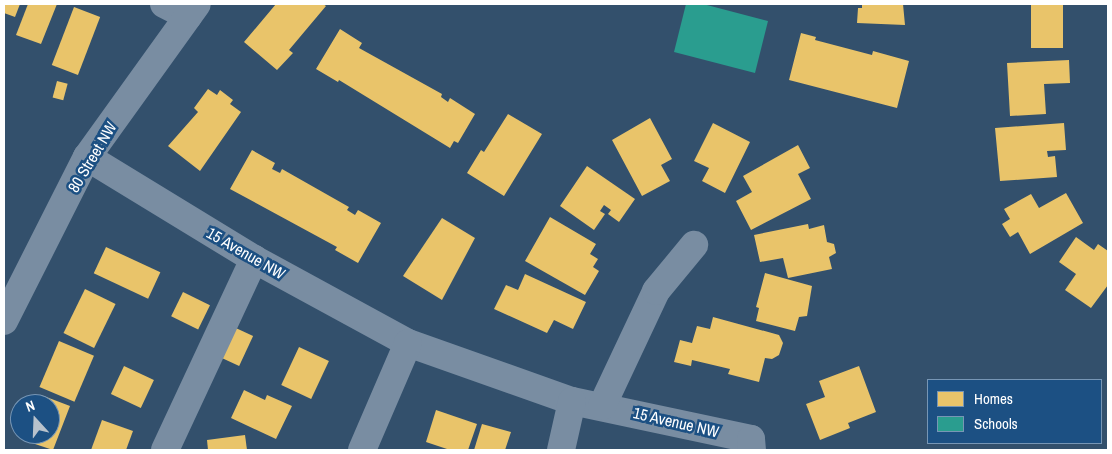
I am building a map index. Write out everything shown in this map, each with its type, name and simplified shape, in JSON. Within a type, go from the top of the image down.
[{"type":"street","name":"80 Street NW","points":[[4,321],[87,157],[183,8]]},
{"type":"street","name":"15 Avenue NW","points":[[87,157],[254,260],[408,343],[572,401],[602,406],[751,444]]},
{"type":"street","points":[[602,406],[656,291],[694,245]]},
{"type":"street","points":[[165,450],[254,260]]},
{"type":"street","points":[[362,450],[408,343]]},
{"type":"street","points":[[561,450],[572,401]]},
{"type":"building: Homes","points":[[4,4],[20,4],[15,17],[4,13]]},
{"type":"building: Homes","points":[[28,4],[57,4],[41,44],[16,35]]},
{"type":"building: Homes","points":[[276,4],[323,4],[326,6],[289,50],[293,53],[277,70],[244,42]]},
{"type":"building: Homes","points":[[862,4],[903,4],[905,25],[857,23],[858,8],[862,8]]},
{"type":"building: Homes","points":[[1031,4],[1063,4],[1063,48],[1031,48]]},
{"type":"building: Homes","points":[[74,7],[100,17],[78,75],[52,65]]},
{"type":"building: Homes","points":[[340,29],[362,43],[359,48],[442,94],[441,97],[448,102],[450,98],[475,114],[458,143],[454,141],[450,148],[339,80],[338,82],[316,69]]},
{"type":"building: Homes","points":[[801,33],[816,37],[815,40],[872,55],[873,51],[909,61],[897,108],[789,80]]},
{"type":"building: Homes","points":[[1069,60],[1070,83],[1044,84],[1046,114],[1010,116],[1007,63]]},
{"type":"building: Homes","points":[[57,81],[68,84],[63,100],[53,97]]},
{"type":"building: Homes","points":[[208,89],[217,95],[220,90],[233,100],[230,104],[241,112],[200,171],[168,146],[198,112],[194,108]]},
{"type":"building: Homes","points":[[508,114],[542,134],[504,196],[467,173],[481,150],[484,152]]},
{"type":"building: Homes","points":[[650,118],[672,159],[661,165],[670,181],[642,196],[612,140]]},
{"type":"building: Homes","points":[[713,123],[750,142],[725,193],[702,181],[709,168],[694,161]]},
{"type":"building: Homes","points":[[1064,123],[1066,150],[1047,151],[1048,157],[1055,156],[1057,177],[1000,181],[995,128]]},
{"type":"building: Homes","points":[[798,145],[810,168],[798,174],[811,199],[751,230],[736,201],[752,192],[743,176]]},
{"type":"building: Homes","points":[[252,150],[275,163],[272,169],[280,173],[282,169],[349,207],[347,210],[355,215],[358,210],[381,223],[358,263],[335,250],[337,247],[230,189]]},
{"type":"building: Homes","points":[[587,166],[635,199],[619,222],[608,214],[611,210],[604,205],[600,211],[605,214],[594,230],[560,206]]},
{"type":"building: Homes","points":[[1066,193],[1083,223],[1030,254],[1018,232],[1010,237],[1002,224],[1010,219],[1004,209],[1031,194],[1039,208]]},
{"type":"building: Homes","points":[[550,217],[596,244],[590,254],[598,259],[593,267],[599,271],[585,295],[525,261]]},
{"type":"building: Homes","points":[[442,218],[475,238],[442,300],[403,276]]},
{"type":"building: Homes","points":[[808,224],[809,229],[824,225],[827,242],[834,244],[836,253],[829,257],[832,269],[788,278],[783,258],[760,262],[754,235]]},
{"type":"building: Homes","points":[[1076,237],[1094,250],[1098,244],[1108,251],[1108,285],[1091,308],[1065,290],[1076,274],[1059,262]]},
{"type":"building: Homes","points":[[106,247],[160,272],[148,299],[94,273]]},
{"type":"building: Homes","points":[[765,273],[812,286],[807,316],[799,317],[795,331],[756,321],[759,308],[756,307]]},
{"type":"building: Homes","points":[[525,274],[586,302],[573,329],[554,320],[547,333],[494,309],[506,285],[518,290]]},
{"type":"building: Homes","points":[[85,289],[116,304],[94,348],[64,333]]},
{"type":"building: Homes","points":[[183,292],[210,305],[198,329],[171,316]]},
{"type":"building: Homes","points":[[713,317],[779,335],[783,343],[779,355],[772,359],[765,358],[759,382],[728,374],[730,369],[692,360],[691,366],[674,362],[680,340],[692,343],[697,326],[710,329]]},
{"type":"building: Homes","points":[[225,323],[253,336],[239,366],[211,353]]},
{"type":"building: Homes","points":[[59,341],[94,356],[74,402],[60,396],[60,394],[39,387]]},
{"type":"building: Homes","points":[[299,347],[329,361],[311,399],[281,385]]},
{"type":"building: Homes","points":[[124,366],[154,380],[141,408],[111,394]]},
{"type":"building: Homes","points":[[859,366],[876,412],[848,423],[850,428],[820,440],[806,404],[825,397],[819,381]]},
{"type":"building: Homes","points":[[244,390],[265,400],[267,395],[292,406],[276,439],[231,418]]},
{"type":"building: Homes","points":[[60,402],[70,406],[60,432]]},
{"type":"building: Homes","points":[[436,410],[477,424],[468,450],[450,450],[426,442]]},
{"type":"building: Homes","points":[[102,420],[133,431],[126,450],[91,450]]},
{"type":"building: Homes","points":[[482,424],[511,432],[505,450],[474,450]]},
{"type":"building: Homes","points":[[245,435],[247,450],[208,450],[207,440]]},
{"type":"building: Homes","points":[[35,444],[55,444],[53,450]]},
{"type":"building: Schools","points":[[686,4],[703,4],[768,21],[755,73],[674,52]]}]
